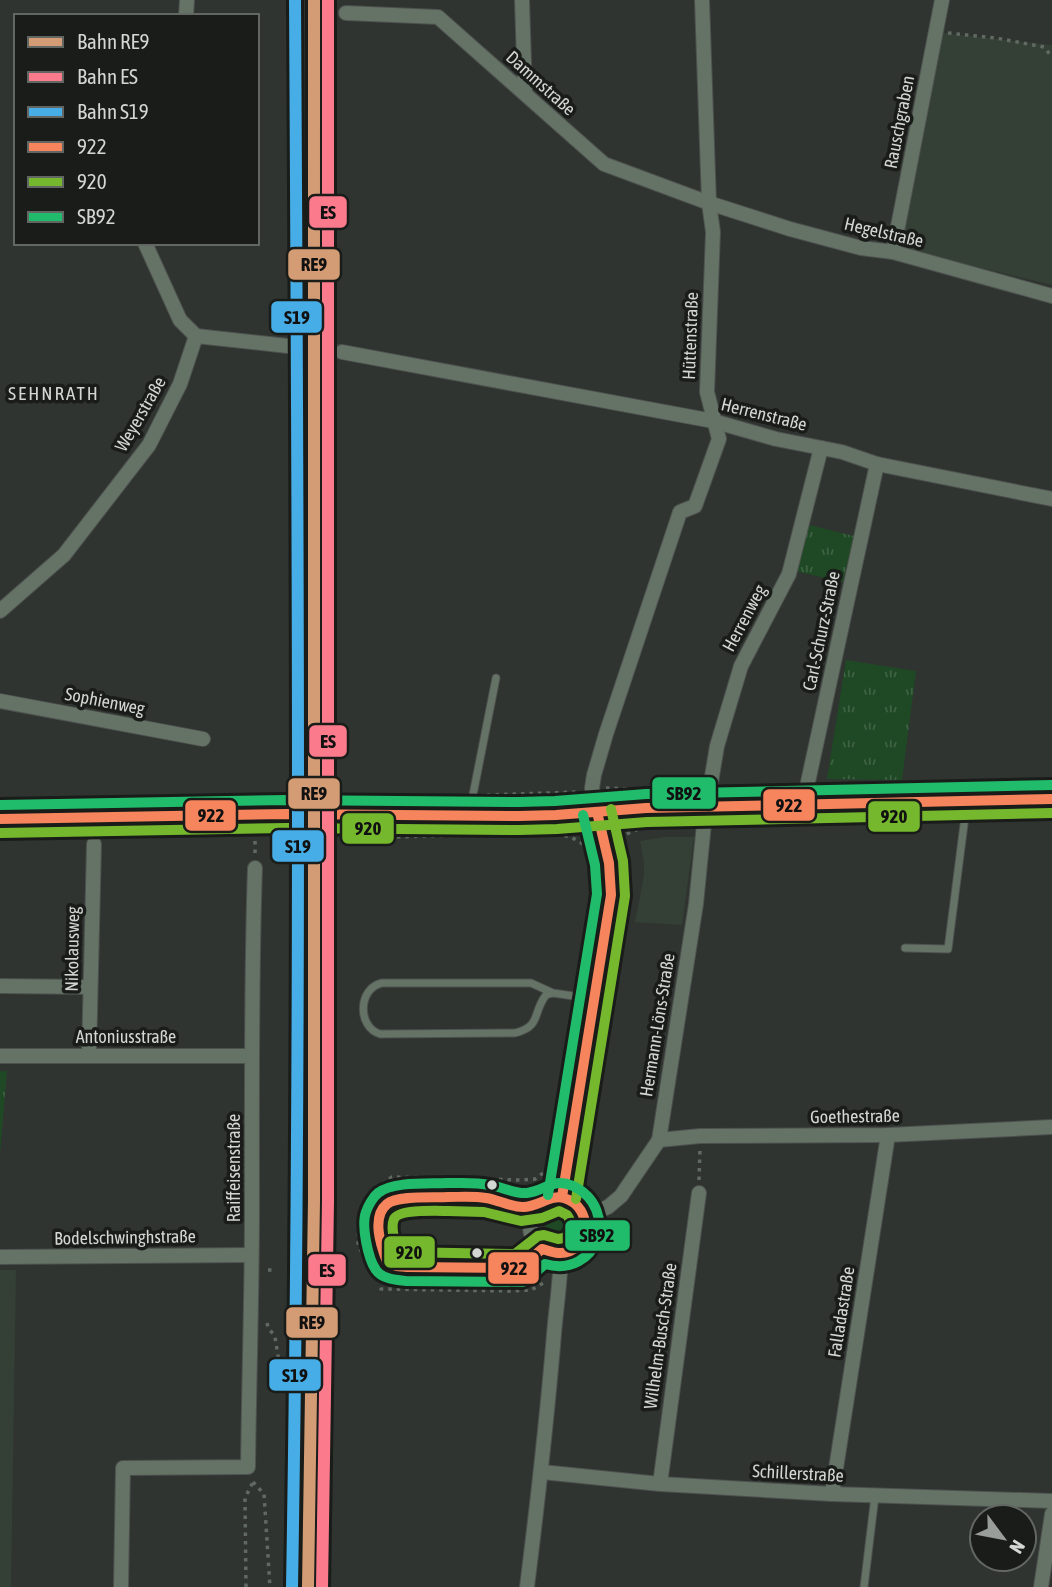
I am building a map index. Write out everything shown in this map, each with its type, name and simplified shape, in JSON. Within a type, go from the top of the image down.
[{"type":"street","points":[[522,0],[524,93]]},
{"type":"street","name":"Hüttenstraße","points":[[562,1198],[611,895],[609,863],[592,788],[606,734],[680,512],[695,506],[719,439],[707,392],[713,232],[709,203],[702,0]]},
{"type":"street","name":"Rauschgraben","points":[[893,252],[942,0]]},
{"type":"street","name":"Dammstraße","points":[[346,13],[438,17],[604,164],[709,203]]},
{"type":"street","name":"Hegelstraße","points":[[709,203],[861,248],[893,252],[1052,296]]},
{"type":"street","points":[[146,245],[180,320],[196,336],[288,346]]},
{"type":"street","name":"Weyerstraße","points":[[0,611],[64,555],[149,445],[180,384],[196,336]]},
{"type":"street","name":"Herrenstraße","points":[[342,352],[713,421],[776,439],[842,452],[877,464],[1052,499]]},
{"type":"street","name":"Herrenweg","points":[[708,807],[716,746],[741,666],[789,574],[821,448]]},
{"type":"street","name":"Carl-Schurz-Straße","points":[[803,805],[877,464]]},
{"type":"street","name":"Sophienweg","points":[[0,701],[203,739]]},
{"type":"street","points":[[343,815],[556,816],[708,807],[1052,799]]},
{"type":"street","name":"Hermann-Löns-Straße","points":[[585,1217],[608,1207],[621,1196],[659,1140],[696,904],[708,807]]},
{"type":"street","points":[[0,819],[287,814]]},
{"type":"street","name":"Nikolausweg","points":[[89,1055],[94,844]]},
{"type":"street","name":"Raiffeisenstraße","points":[[121,1587],[123,1468],[248,1467],[252,1299],[254,868]]},
{"type":"street","points":[[0,986],[90,987]]},
{"type":"street","name":"Antoniusstraße","points":[[0,1056],[252,1056]]},
{"type":"street","name":"Goethestraße","points":[[659,1140],[701,1136],[888,1135],[1052,1127]]},
{"type":"street","name":"Falladastraße","points":[[832,1494],[888,1135]]},
{"type":"street","name":"Wilhelm-Busch-Straße","points":[[660,1484],[699,1193]]},
{"type":"street","points":[[562,1198],[572,1201],[580,1208],[586,1226],[581,1242],[561,1255],[542,1250],[530,1234],[529,1224],[537,1206],[549,1199],[562,1198]]},
{"type":"street","name":"Bodelschwinghstraße","points":[[0,1257],[251,1255]]},
{"type":"street","points":[[527,1587],[542,1472],[561,1255]]},
{"type":"street","name":"Schillerstraße","points":[[542,1472],[660,1484],[832,1494],[1052,1501]]},
{"type":"street","points":[[1041,1587],[1052,1514]]},
{"type":"lane","points":[[469,816],[496,678]]},
{"type":"lane","points":[[905,948],[948,949],[967,801]]},
{"type":"lane","points":[[553,993],[546,995],[540,1003],[530,1028],[515,1033],[380,1034],[369,1028],[364,1001],[368,990],[382,984],[531,983],[553,993],[594,999]]},
{"type":"lane","points":[[537,1206],[518,1208],[488,1198],[448,1196],[401,1199],[387,1204],[379,1217],[380,1242],[387,1262],[407,1267],[520,1268],[542,1250]]},
{"type":"lane","points":[[864,1587],[876,1496]]},
{"type":"path","points":[[936,32],[996,38],[1044,47],[1052,57]]},
{"type":"path","points":[[699,1193],[701,1136]]},
{"type":"path","points":[[268,1270],[276,1270]]},
{"type":"path","points":[[381,1289],[511,1291],[531,1290],[544,1282],[560,1284]]},
{"type":"path","points":[[275,1337],[279,1362],[284,1362]]},
{"type":"path","points":[[246,1587],[246,1499],[253,1482],[264,1494],[270,1587]]},
{"type":"shaded area","points":[[942,33],[1052,45],[1052,285],[894,247]]},
{"type":"shaded area","points":[[663,837],[694,837],[682,925],[635,922],[644,875],[640,841]]},
{"type":"shaded area","points":[[0,1270],[16,1270],[11,1587],[0,1587]]},
{"type":"green space","points":[[805,524],[854,536],[843,582],[794,571]]},
{"type":"green space","points":[[846,660],[916,671],[902,780],[827,779]]},
{"type":"green space","points":[[0,1071],[7,1071],[0,1154]]},
{"type":"green space","points":[[558,1213],[567,1217],[571,1226],[567,1235],[558,1239],[549,1235],[545,1226],[549,1217]]},
{"type":"tunnel","points":[[288,346],[342,352]]},
{"type":"tunnel","points":[[287,814],[343,815]]},
{"type":"rail line","name":"S19","points":[[292,1587],[298,992],[295,0]]},
{"type":"rail line","name":"RE9","points":[[308,1587],[314,1201],[314,0]]},
{"type":"rail line","name":"ES","points":[[322,1587],[328,1201],[328,0]]},
{"type":"transit line","name":"SB92","points":[[0,805],[287,800],[519,802],[646,794],[1052,785]]},
{"type":"transit line","name":"922","points":[[0,819],[287,814],[519,816],[646,808],[1052,799]]},
{"type":"transit line","name":"920","points":[[576,1199],[625,896],[623,861],[611,809]]},
{"type":"transit line","name":"922","points":[[562,1197],[611,895],[609,863],[597,812]]},
{"type":"transit line","name":"920","points":[[0,833],[287,828],[519,830],[647,822],[1052,813]]},
{"type":"transit line","name":"SB92","points":[[548,1195],[597,894],[595,865],[583,815]]},
{"type":"transit line","name":"SB92","points":[[447,1183],[485,1184],[522,1193],[560,1183],[573,1186],[588,1197],[596,1210],[599,1225],[597,1239],[590,1252],[578,1261],[563,1266],[545,1264],[523,1282],[406,1281],[382,1275],[373,1265],[365,1233],[365,1218],[373,1199],[378,1193],[393,1187],[447,1183]]},
{"type":"transit line","name":"922","points":[[448,1197],[481,1197],[523,1207],[554,1198],[564,1198],[574,1203],[581,1211],[585,1230],[583,1239],[569,1252],[556,1253],[542,1249],[520,1268],[407,1267],[387,1262],[378,1224],[379,1216],[387,1204],[407,1198],[448,1197]]},
{"type":"transit line","name":"920","points":[[419,1211],[448,1211],[484,1212],[521,1221],[542,1218],[559,1211],[567,1215],[571,1227],[564,1238],[538,1236],[515,1254],[398,1252],[393,1236],[394,1219],[397,1216],[419,1211]]},
{"type":"district","name":"SEHNRATH","points":[[54,393]]}]
